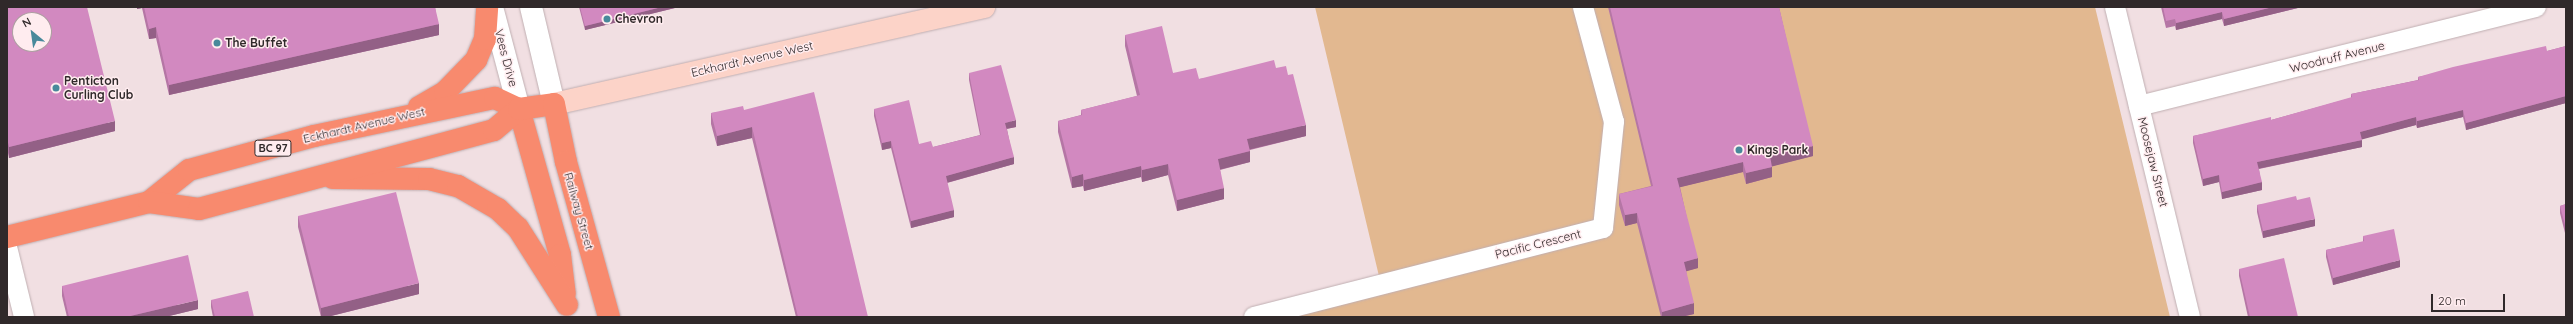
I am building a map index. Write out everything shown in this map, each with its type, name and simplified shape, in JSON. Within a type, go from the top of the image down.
[{"type":"highway","points":[[407,114],[445,92],[476,60],[485,39],[487,7]]},
{"type":"highway","name":"Eckhardt Avenue West","points":[[149,202],[189,170],[407,114],[494,98],[519,109],[554,104]]},
{"type":"highway","name":"Railway Street","points":[[554,104],[566,162],[609,317]]},
{"type":"highway","points":[[519,109],[560,255],[568,311]]},
{"type":"highway","name":"Eckhardt Avenue West","points":[[7,237],[149,202],[199,209],[308,178],[494,130],[519,109]]},
{"type":"highway","points":[[308,178],[429,179],[458,186],[498,209],[518,228],[568,311]]},
{"type":"main road","name":"Eckhardt Avenue West","points":[[554,104],[984,7]]},
{"type":"street","name":"Vees Drive","points":[[492,7],[519,109]]},
{"type":"street","points":[[531,7],[554,104]]},
{"type":"street","name":"Pacific Crescent","points":[[1254,317],[1603,228],[1614,122],[1583,7]]},
{"type":"street","name":"Moosejaw Street","points":[[2115,7],[2190,317]]},
{"type":"street","name":"Woodruff Avenue","points":[[2139,106],[2536,7]]},
{"type":"street","points":[[7,247],[24,317]]},
{"type":"shaded area","name":"Kings Park","points":[[1315,7],[2095,7],[2170,317],[1291,317],[1383,293]]},
{"type":"building","name":"Penticton Curling Club","points":[[7,7],[87,7],[115,121],[9,147],[7,138]]},
{"type":"building","points":[[144,7],[435,7],[439,24],[169,85],[156,27],[149,29]]},
{"type":"building","name":"Chevron","points":[[580,7],[662,7],[585,26]]},
{"type":"building","points":[[1610,7],[1779,7],[1813,146],[1770,156],[1772,167],[1746,173],[1743,162],[1677,178],[1698,258],[1684,262],[1694,303],[1662,312],[1637,213],[1625,215],[1619,194],[1653,186]]},
{"type":"building","points":[[2163,7],[2273,7],[2224,19],[2222,12],[2176,23],[2175,19],[2166,21]]},
{"type":"building","points":[[1162,26],[1173,73],[1196,68],[1199,79],[1274,60],[1276,68],[1286,66],[1288,75],[1293,74],[1306,125],[1247,139],[1250,151],[1218,159],[1224,188],[1177,200],[1168,164],[1142,170],[1141,166],[1084,180],[1083,174],[1072,177],[1058,121],[1082,115],[1081,110],[1140,95],[1125,35]]},
{"type":"building","points":[[2546,46],[2547,51],[2566,46],[2566,96],[2466,123],[2463,110],[2417,121],[2416,117],[2360,132],[2362,140],[2257,162],[2262,182],[2222,192],[2219,175],[2203,179],[2193,136],[2271,117],[2271,120],[2352,97],[2351,94],[2419,80],[2418,77],[2453,67]]},
{"type":"building","points":[[1001,65],[1016,120],[1005,123],[1014,157],[946,176],[954,210],[911,221],[891,141],[882,143],[874,109],[909,100],[919,144],[931,141],[933,147],[981,135],[969,73]]},
{"type":"building","points":[[814,92],[868,317],[798,317],[752,127],[717,136],[711,113],[743,106],[744,110]]},
{"type":"building","points":[[396,192],[419,283],[321,308],[298,216]]},
{"type":"building","points":[[2296,196],[2297,200],[2310,197],[2315,219],[2263,231],[2257,205]]},
{"type":"building","points":[[2566,204],[2566,229],[2560,206]]},
{"type":"building","points":[[2394,229],[2400,260],[2333,278],[2326,250],[2364,241],[2363,236]]},
{"type":"building","points":[[188,255],[198,300],[126,317],[69,317],[62,286]]},
{"type":"building","points":[[2284,258],[2298,317],[2250,317],[2239,269]]},
{"type":"building","points":[[248,291],[254,317],[215,317],[211,300]]},
{"type":"place","name":"Chevron","points":[[607,19]]},
{"type":"place","name":"The Buffet","points":[[217,43]]},
{"type":"place","name":"Penticton Curling Club","points":[[56,88]]},
{"type":"place","name":"Kings Park","points":[[1739,150]]}]
